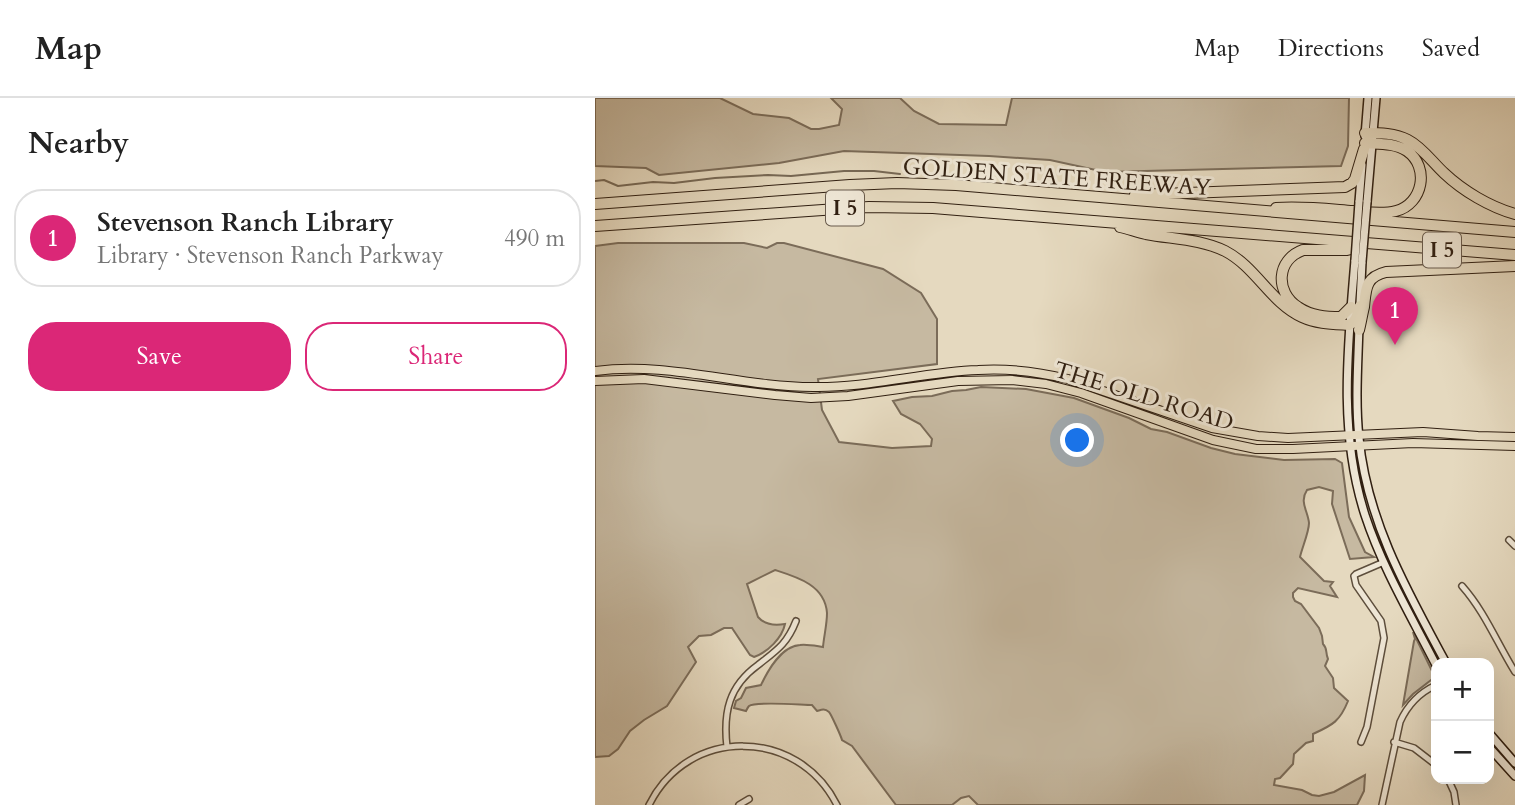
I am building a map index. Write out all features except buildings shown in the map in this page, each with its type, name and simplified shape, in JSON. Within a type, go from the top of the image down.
[{"type":"highway","points":[[1368,140],[1394,135],[1408,139],[1463,187],[1484,201],[1515,214]]},
{"type":"highway","points":[[1097,197],[1340,188],[1355,179],[1368,140]]},
{"type":"highway","points":[[1244,210],[1296,206],[1381,213],[1406,208],[1420,187],[1420,170],[1416,161],[1401,148],[1368,140]]},
{"type":"highway","name":"GOLDEN STATE FREEWAY","points":[[595,204],[897,183],[956,185],[1515,232]]},
{"type":"highway","name":"GOLDEN STATE FREEWAY","points":[[595,226],[894,207],[972,210],[1515,256]]},
{"type":"highway","points":[[1096,220],[1215,247],[1246,266],[1298,316],[1317,322],[1354,327]]},
{"type":"highway","points":[[1355,307],[1342,317],[1315,315],[1304,311],[1292,303],[1283,290],[1283,270],[1288,260],[1303,250],[1347,250],[1370,244]]},
{"type":"highway","points":[[1354,327],[1366,288],[1370,280],[1377,275],[1386,272],[1515,266]]},
{"type":"highway","points":[[1354,327],[1355,307]]},
{"type":"main road","points":[[1355,307],[1368,140],[1368,98]]},
{"type":"main road","points":[[1368,140],[1376,98]]},
{"type":"main road","points":[[1354,327],[1360,446],[1373,507],[1385,544],[1442,658]]},
{"type":"main road","points":[[1354,327],[1346,376],[1350,447],[1356,483],[1365,515],[1384,562],[1433,658]]},
{"type":"main road","name":"THE OLD ROAD","points":[[595,371],[653,369],[785,386],[825,387],[961,371],[1013,370],[1068,379],[1228,432],[1288,438],[1423,432],[1515,437]]},
{"type":"main road","name":"THE OLD ROAD","points":[[595,381],[644,379],[811,398],[848,396],[958,381],[1012,380],[1046,384],[1081,393],[1228,444],[1268,450],[1437,443],[1515,446]]},
{"type":"main road","points":[[1494,740],[1514,769]]},
{"type":"main road","points":[[1494,751],[1514,769]]},
{"type":"street","points":[[1509,540],[1515,546]]},
{"type":"street","points":[[1361,742],[1367,727],[1384,638],[1381,621],[1356,584],[1354,576],[1384,562]]},
{"type":"street","points":[[1462,586],[1489,625],[1515,672]]},
{"type":"street","points":[[727,747],[727,709],[737,685],[785,643],[796,621]]},
{"type":"street","points":[[1383,805],[1399,722],[1416,698],[1431,688]]},
{"type":"street","points":[[1394,742],[1414,748],[1431,761]]},
{"type":"street","points":[[649,805],[679,768],[707,752],[747,746],[763,748],[796,760],[815,775],[837,805]]},
{"type":"street","points":[[1450,784],[1456,805]]},
{"type":"street","points":[[739,805],[749,799]]},
{"type":"shaded area","points":[[595,98],[720,98],[753,114],[789,118],[811,129],[819,129],[839,125],[842,109],[831,98],[900,98],[914,111],[939,124],[1006,125],[1012,98],[1349,98],[1348,146],[1341,166],[1105,172],[1050,160],[844,151],[779,163],[659,175],[646,168],[595,166]]},
{"type":"shaded area","points":[[618,243],[744,243],[767,248],[784,243],[883,269],[921,293],[937,319],[937,364],[818,379],[822,410],[839,442],[892,448],[931,446],[932,439],[920,424],[901,414],[893,401],[981,387],[1026,389],[1074,398],[1151,429],[1235,454],[1284,460],[1335,459],[1342,463],[1349,517],[1365,552],[1374,557],[1350,559],[1332,504],[1333,491],[1319,487],[1307,490],[1304,503],[1309,527],[1300,557],[1324,581],[1333,582],[1330,586],[1337,597],[1298,588],[1293,597],[1319,628],[1328,659],[1325,666],[1333,678],[1334,688],[1348,701],[1335,722],[1313,734],[1313,741],[1306,743],[1294,754],[1293,764],[1280,778],[1275,779],[1274,785],[1319,796],[1334,792],[1365,775],[1364,791],[1357,805],[978,805],[969,796],[952,805],[896,805],[852,746],[842,740],[829,712],[817,711],[812,705],[760,704],[749,706],[746,711],[734,708],[746,688],[761,685],[772,666],[787,650],[803,645],[823,647],[827,613],[821,595],[809,584],[775,570],[747,584],[758,617],[770,624],[785,624],[774,644],[754,657],[732,628],[699,636],[688,647],[696,662],[667,706],[630,731],[618,749],[609,756],[595,757],[595,246]]},
{"type":"shaded area","points":[[1413,632],[1431,669],[1431,680],[1403,705],[1414,641]]},
{"type":"waterway","points":[[595,181],[604,180],[618,186],[844,171],[900,174]]},
{"type":"place","name":"Stevenson Ranch Library","points":[[1395,345]]}]
